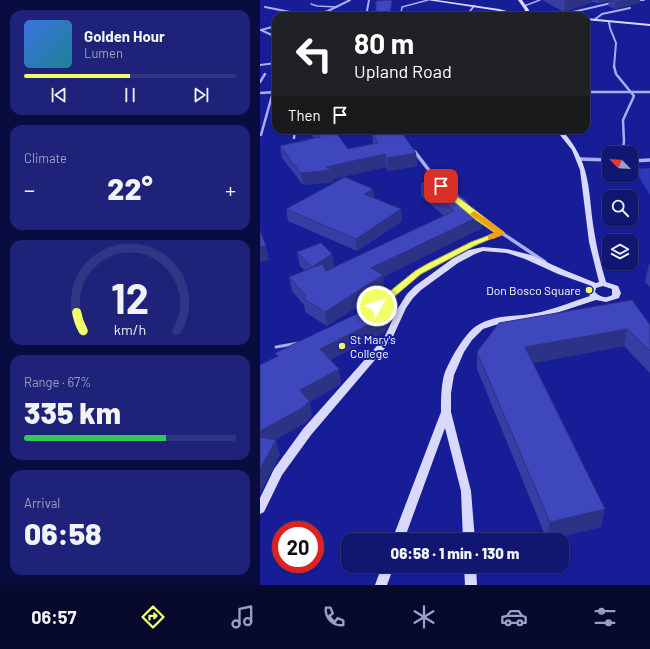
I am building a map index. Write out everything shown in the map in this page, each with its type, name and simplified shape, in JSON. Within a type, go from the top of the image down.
[{"type":"street","points":[[323,12],[337,7],[350,0]]},
{"type":"street","points":[[367,12],[369,0]]},
{"type":"street","points":[[429,0],[474,6],[500,12]]},
{"type":"street","points":[[520,0],[527,10],[526,12]]},
{"type":"street","points":[[573,12],[624,0]]},
{"type":"street","points":[[631,0],[644,0]]},
{"type":"street","points":[[265,6],[293,12]]},
{"type":"street","points":[[469,12],[474,6]]},
{"type":"street","points":[[594,20],[602,14],[630,8]]},
{"type":"street","points":[[590,20],[650,25]]},
{"type":"street","points":[[609,22],[609,26],[616,41],[613,68],[617,75],[632,91],[634,96],[623,120],[623,146]]},
{"type":"street","points":[[261,30],[272,27]]},
{"type":"street","points":[[261,30],[272,36]]},
{"type":"street","points":[[260,64],[272,63]]},
{"type":"street","points":[[260,82],[265,74]]},
{"type":"street","points":[[260,93],[272,92]]},
{"type":"street","points":[[590,92],[650,92]]},
{"type":"street","points":[[261,135],[272,99]]},
{"type":"street","points":[[294,134],[294,138]]},
{"type":"street","points":[[563,134],[580,159],[586,178],[589,219],[598,266],[599,284]]},
{"type":"street","points":[[412,148],[441,186]]},
{"type":"street","points":[[580,159],[602,160]]},
{"type":"street","points":[[638,161],[650,160]]},
{"type":"street","points":[[473,214],[561,272]]},
{"type":"street","points":[[260,510],[278,472],[307,432],[388,338],[402,308],[418,288],[455,262],[472,252],[484,249],[500,250],[518,253],[561,272],[599,284],[611,286],[617,290],[616,300],[596,297],[541,314],[494,322],[480,327],[469,338],[460,352],[449,375],[446,393],[446,412],[466,491],[469,533]]},
{"type":"street","points":[[596,297],[591,292],[592,287],[599,284]]},
{"type":"street","points":[[401,533],[446,412]]},
{"type":"street","points":[[381,585],[385,573]]},
{"type":"street","points":[[470,573],[471,585]]},
{"type":"lane","points":[[401,12],[402,7],[429,0]]},
{"type":"lane","points":[[524,6],[540,0]]},
{"type":"lane","points":[[310,4],[317,6],[337,7]]},
{"type":"lane","points":[[377,306],[418,272],[474,244],[501,233]]},
{"type":"lane","points":[[276,348],[306,341]]},
{"type":"shaded area","points":[[650,168],[650,195],[638,176],[638,169]]},
{"type":"building","points":[[392,0],[390,12],[376,12],[376,1]]},
{"type":"building","points":[[609,0],[628,0],[616,2]]},
{"type":"building","points":[[318,134],[337,134],[348,149],[378,143],[373,134],[403,134],[416,153],[387,158],[385,154],[326,167],[332,170],[301,173],[280,146],[320,137]]},
{"type":"building","points":[[345,177],[373,189],[364,194],[401,209],[356,239],[286,209]]},
{"type":"building","points":[[438,178],[468,202],[462,204],[482,215],[371,268],[383,275],[325,312],[303,298],[306,296],[289,277],[322,264],[326,271],[454,211],[421,183]]},
{"type":"building","points":[[260,230],[266,246],[260,247]]},
{"type":"building","points":[[321,243],[332,254],[312,267],[297,252]]},
{"type":"building","points":[[632,300],[650,325],[650,351],[627,329],[525,347],[605,509],[550,522],[477,352],[499,323]]},
{"type":"building","points":[[382,302],[389,307],[384,317],[320,349],[339,369],[300,390],[309,401],[304,407],[260,431],[260,365],[278,356],[275,353]]},
{"type":"building","points":[[260,437],[276,440],[260,469]]},
{"type":"slow traffic","points":[[474,214],[501,233],[491,237]]},
{"type":"place","name":"Don Bosco Square","points":[[589,290]]},
{"type":"place","name":"St Mary's College","points":[[342,346]]},
{"type":"route","points":[[377,306],[418,272],[442,258],[501,233],[479,218],[441,186]]}]
